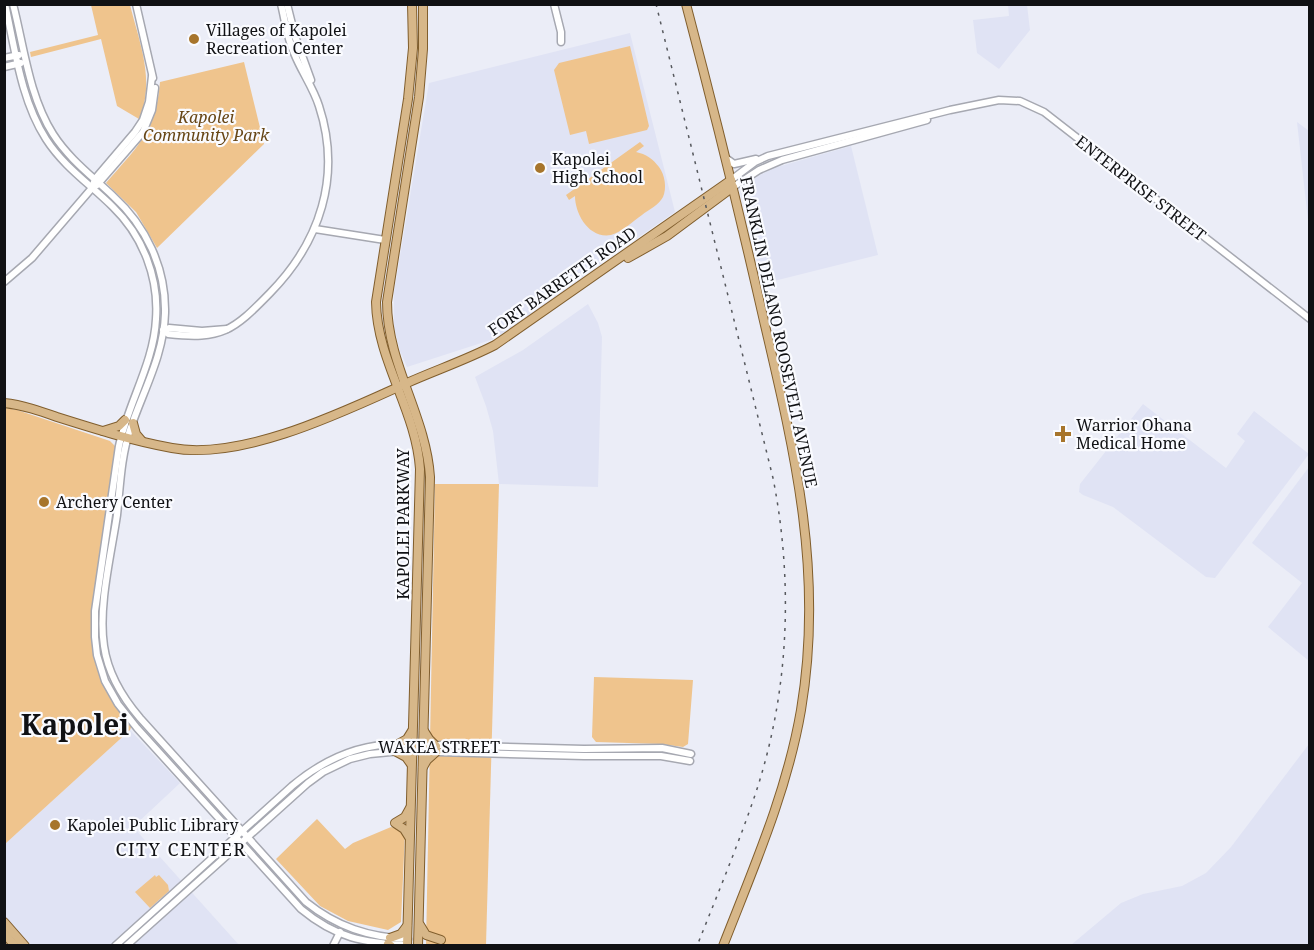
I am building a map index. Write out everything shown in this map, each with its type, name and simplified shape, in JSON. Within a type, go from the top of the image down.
[{"type":"main road","name":"KAPOLEI PARKWAY","points":[[412,4],[409,90],[377,285],[376,310],[380,338],[390,368],[402,387],[423,436],[430,477],[417,944]]},
{"type":"main road","name":"KAPOLEI PARKWAY","points":[[407,943],[420,469],[414,432],[390,336],[387,310],[388,286],[419,97],[423,49],[423,4]]},
{"type":"main road","name":"FRANKLIN DELANO ROOSEVELT AVENUE","points":[[686,4],[727,159],[782,399],[798,475],[808,548],[810,619],[804,688],[787,772],[771,822],[723,945]]},
{"type":"main road","name":"FORT BARRETTE ROAD","points":[[4,403],[25,406],[124,438],[172,448],[199,451],[252,444],[472,361],[504,345],[614,267],[667,236],[721,195],[732,183]]},
{"type":"main road","name":"FORT BARRETTE ROAD","points":[[402,387],[477,354],[513,334],[732,183]]},
{"type":"main road","points":[[721,195],[732,195],[735,198]]},
{"type":"main road","points":[[385,240],[395,242]]},
{"type":"main road","points":[[381,395],[388,384],[390,368]]},
{"type":"main road","points":[[399,368],[409,377],[428,374]]},
{"type":"main road","points":[[102,431],[129,421],[136,434],[144,442]]},
{"type":"main road","points":[[423,768],[437,749],[424,729]]},
{"type":"main road","points":[[412,765],[397,748],[413,730]]},
{"type":"main road","points":[[410,838],[404,829],[395,823],[405,817],[411,807]]},
{"type":"main road","points":[[411,824],[421,824]]},
{"type":"main road","points":[[4,922],[25,945]]},
{"type":"main road","points":[[419,922],[426,935],[441,940]]},
{"type":"main road","points":[[390,942],[408,925]]},
{"type":"main road","points":[[4,933],[15,945]]},
{"type":"main road","points":[[407,943],[417,944]]},
{"type":"street","points":[[5,4],[29,104],[44,136],[63,162],[125,221],[144,251],[154,285],[155,329],[150,355],[124,438],[95,611],[95,637],[99,663],[109,688],[123,710],[226,826],[256,848],[306,902],[342,926],[390,942]]},
{"type":"street","points":[[13,4],[37,101],[48,126],[70,156],[132,215],[152,248],[165,302],[164,330],[158,358],[129,421]]},
{"type":"street","points":[[4,282],[26,264],[97,182],[136,142],[148,122],[154,97],[152,76],[136,4]]},
{"type":"street","points":[[281,4],[292,48],[311,86]]},
{"type":"street","points":[[155,329],[202,331],[228,329],[247,317],[287,276],[304,252],[315,229],[324,198],[328,157],[322,115],[295,36],[287,4]]},
{"type":"street","points":[[554,4],[562,35],[561,42]]},
{"type":"street","points":[[4,58],[25,53]]},
{"type":"street","points":[[4,67],[27,62]]},
{"type":"street","name":"ENTERPRISE STREET","points":[[732,183],[754,162],[772,155],[956,110],[1006,100],[1020,101],[1039,108],[1310,319]]},
{"type":"street","name":"ENTERPRISE STREET","points":[[732,183],[782,160],[881,134],[956,110]]},
{"type":"street","points":[[727,159],[730,163],[737,164],[772,155]]},
{"type":"street","points":[[315,229],[385,240]]},
{"type":"street","points":[[124,438],[103,617],[103,638],[115,683],[130,708],[233,822],[249,852],[301,909],[322,925],[339,934],[359,940],[407,943]]},
{"type":"street","name":"WAKEA STREET","points":[[126,945],[231,851],[251,822],[303,777],[328,761],[355,750],[423,748],[492,754],[691,758],[662,748],[584,749],[492,746],[437,749]]},
{"type":"street","name":"WAKEA STREET","points":[[115,945],[226,845],[257,827],[323,772],[360,756],[397,748]]},
{"type":"street","points":[[233,822],[242,824],[251,822]]},
{"type":"street","points":[[226,826],[228,836],[226,845]]},
{"type":"street","points":[[256,848],[254,837],[257,827]]},
{"type":"street","points":[[231,851],[249,852]]},
{"type":"street","points":[[333,945],[342,926]]},
{"type":"shaded area","points":[[1008,5],[1027,5],[1030,30],[999,69],[977,53],[973,20],[1009,16]]},
{"type":"shaded area","name":"Kapolei High School","points":[[630,33],[675,212],[503,336],[407,367],[394,327],[394,292],[429,83]]},
{"type":"shaded area","points":[[1297,122],[1309,131],[1309,229]]},
{"type":"shaded area","points":[[851,146],[878,255],[762,284],[740,190],[758,176],[774,168]]},
{"type":"shaded area","points":[[588,304],[602,337],[598,487],[499,484],[493,431],[475,377],[523,350]]},
{"type":"shaded area","points":[[1143,404],[1226,468],[1245,441],[1237,434],[1254,411],[1309,454],[1215,578],[1206,577],[1113,507],[1079,492],[1080,484]]},
{"type":"shaded area","points":[[1309,467],[1309,661],[1268,627],[1302,583],[1252,543]]},
{"type":"shaded area","points":[[130,730],[180,783],[133,827],[239,945],[5,946],[5,844]]},
{"type":"shaded area","points":[[1309,744],[1309,945],[1071,945],[1121,903],[1143,894],[1182,886],[1206,873],[1231,847]]},
{"type":"green space","points":[[91,5],[130,5],[146,76],[144,105],[139,119],[117,106],[101,39],[31,57],[30,52],[98,35]]},
{"type":"green space","points":[[630,46],[649,126],[647,130],[589,144],[586,131],[570,135],[554,70],[559,63]]},
{"type":"green space","name":"Kapolei Community Park","points":[[244,62],[264,144],[157,248],[136,212],[106,183],[143,138],[154,114],[160,82]]},
{"type":"green space","points":[[640,142],[644,146],[636,152],[652,159],[663,174],[665,186],[663,197],[656,205],[619,231],[611,235],[596,233],[585,224],[581,217],[575,196],[569,200],[566,195]]},
{"type":"green space","points":[[5,408],[110,441],[116,447],[94,611],[102,673],[132,725],[130,730],[5,844]]},
{"type":"green space","points":[[435,484],[499,484],[486,945],[426,946]]},
{"type":"green space","points":[[594,677],[693,680],[688,744],[683,747],[596,742],[592,737]]},
{"type":"green space","points":[[317,819],[345,849],[353,843],[391,827],[405,832],[401,922],[388,930],[348,921],[320,906],[276,859]]},
{"type":"green space","points":[[155,875],[156,877],[159,875],[168,885],[169,891],[150,908],[135,892]]},
{"type":"railway","points":[[656,4],[773,478],[784,559],[784,641],[781,681],[774,722],[753,801],[697,946]]},
{"type":"place","name":"Villages of Kapolei Recreation Center","points":[[194,39]]},
{"type":"place","name":"Kapolei High School","points":[[540,168]]},
{"type":"place","name":"Warrior Ohana Medical Home","points":[[1063,434]]},
{"type":"place","name":"Archery Center","points":[[44,502]]},
{"type":"place","name":"Kapolei Public Library","points":[[55,825]]},
{"type":"district","name":"Kapolei","points":[[75,725]]},
{"type":"district","name":"CITY CENTER","points":[[181,850]]}]
